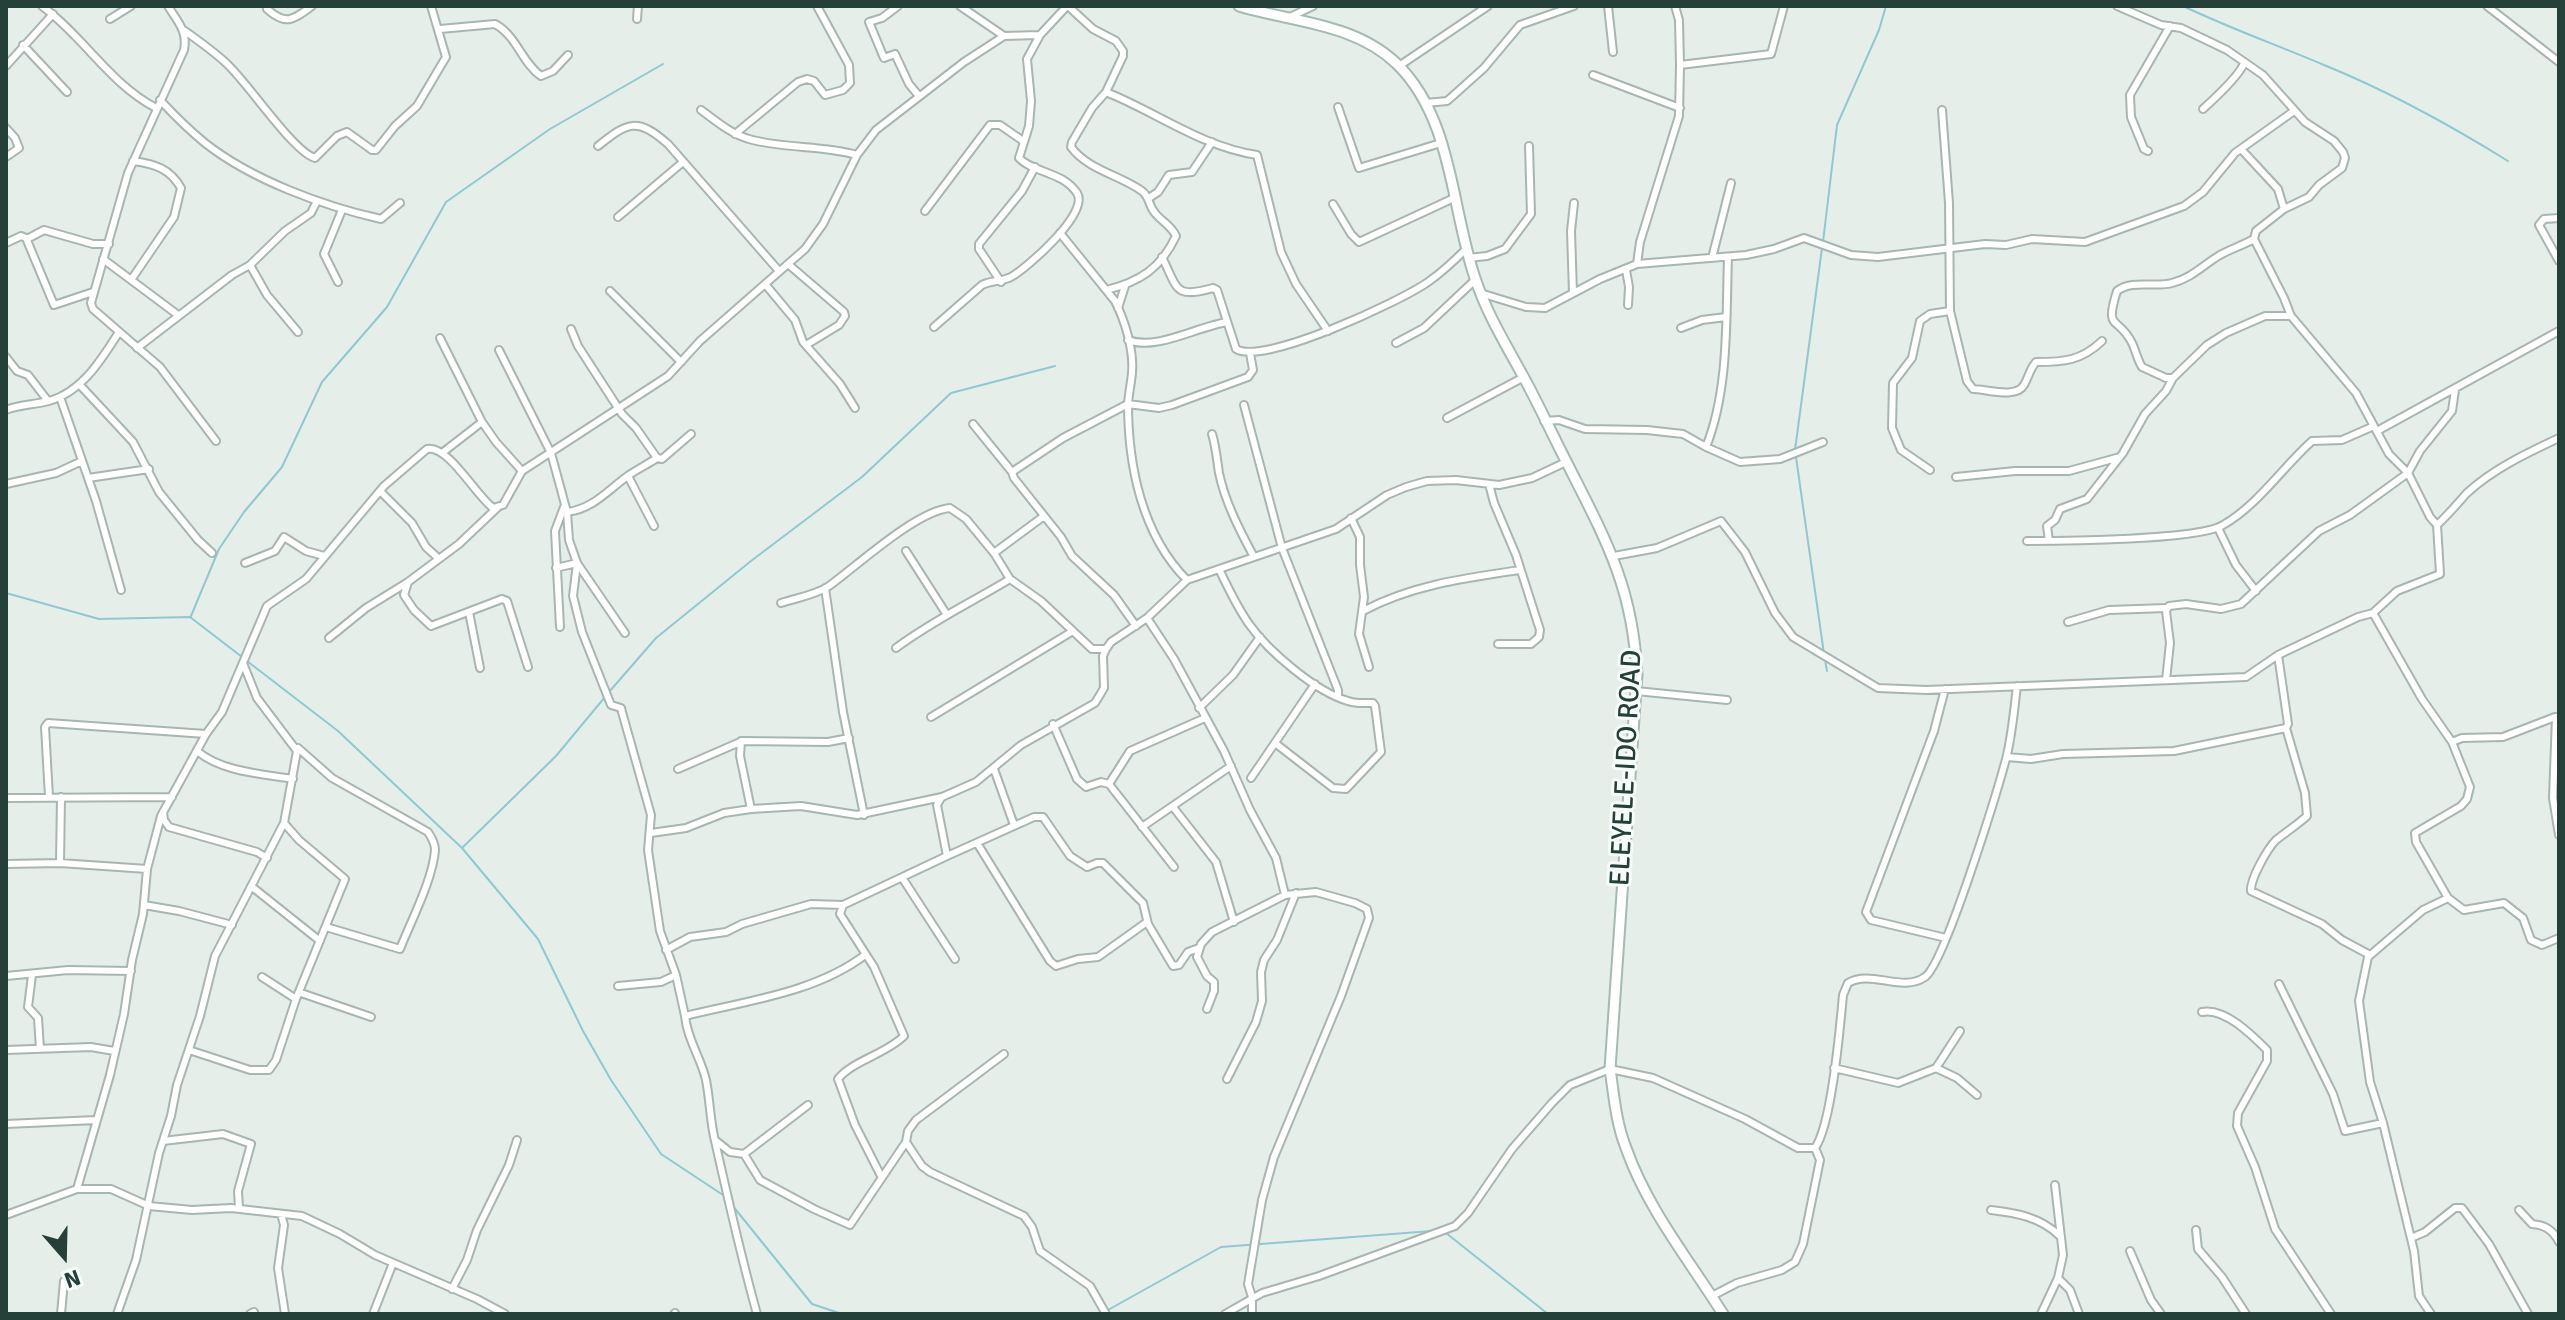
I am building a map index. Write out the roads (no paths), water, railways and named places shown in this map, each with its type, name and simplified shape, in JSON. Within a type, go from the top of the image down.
[{"type":"main road","name":"ELEYELE-IDO ROAD","points":[[1239,6],[1335,28],[1361,39],[1399,66],[1423,98],[1441,143],[1467,254],[1480,293],[1496,331],[1524,377],[1614,556],[1632,624],[1636,691],[1610,1069],[1620,1129],[1636,1174],[1723,1314]]},
{"type":"street","points":[[42,6],[119,83],[156,108]]},
{"type":"street","points":[[110,19],[131,6]]},
{"type":"street","points":[[168,6],[184,31],[184,50],[133,161],[93,292],[93,309],[160,367],[216,441]]},
{"type":"street","points":[[267,9],[278,19],[289,20],[312,6]]},
{"type":"street","points":[[184,31],[225,62],[286,132],[309,156],[315,158],[343,132],[352,133],[372,150],[379,148],[395,126],[417,106],[433,75],[445,60],[447,51],[431,6]]},
{"type":"street","points":[[637,19],[638,6]]},
{"type":"street","points":[[735,134],[798,82],[807,79],[814,81],[825,95],[843,90],[850,83],[849,65],[817,6]]},
{"type":"street","points":[[898,6],[882,18],[869,22],[884,58],[895,54],[909,84],[919,96]]},
{"type":"street","points":[[960,6],[1004,36]]},
{"type":"street","points":[[934,327],[982,285],[990,281],[1001,282],[1040,256],[1060,233],[1077,205],[1079,197],[1062,179],[1019,158],[1029,126],[1031,101],[1027,59],[1040,35],[1067,6],[1093,29],[1116,41],[1123,51],[1106,92],[1092,108],[1071,147],[1108,175],[1149,198],[1155,214],[1172,228],[1176,236],[1149,274],[1125,286],[1106,290]]},
{"type":"street","points":[[1288,18],[1313,6]]},
{"type":"street","points":[[1399,66],[1488,6]]},
{"type":"street","points":[[1423,98],[1447,101],[1484,68],[1520,25],[1574,6]]},
{"type":"street","points":[[1608,6],[1613,52]]},
{"type":"street","points":[[1637,264],[1640,242],[1680,108],[1679,20],[1675,6]]},
{"type":"street","points":[[1680,65],[1771,54],[1784,6]]},
{"type":"street","points":[[1614,556],[1657,548],[1721,521],[1745,552],[1787,631],[1878,688],[1945,689],[2246,677],[2278,655],[2358,617],[2373,613],[2397,591],[2440,574],[2437,525],[2408,473],[2389,454],[2356,393],[2291,316],[2254,239],[2256,231],[2284,209],[2309,197],[2345,164],[2343,152],[2334,141],[2313,129],[2294,111],[2274,85],[2213,42],[2117,6]]},
{"type":"street","points":[[2487,6],[2559,62]]},
{"type":"street","points":[[6,66],[53,14]]},
{"type":"street","points":[[440,29],[495,24],[508,34],[534,71],[541,76],[553,71],[568,55]]},
{"type":"street","points":[[2148,151],[2144,149],[2131,117],[2130,95],[2170,26]]},
{"type":"street","points":[[329,638],[366,608],[459,544],[511,492],[522,471],[668,376],[700,341],[805,249],[823,224],[857,155],[876,130],[1004,36],[1040,35]]},
{"type":"street","points":[[23,45],[67,92]]},
{"type":"street","points":[[2203,109],[2220,95],[2244,63]]},
{"type":"street","points":[[1593,75],[1680,108]]},
{"type":"street","points":[[1106,92],[1212,142],[1259,157],[1281,252],[1296,284],[1328,331]]},
{"type":"street","points":[[160,100],[207,144],[230,160],[317,201],[381,219],[400,203]]},
{"type":"street","points":[[1338,107],[1359,168],[1441,143]]},
{"type":"street","points":[[701,110],[735,134],[766,142],[834,148],[857,155]]},
{"type":"street","points":[[1942,110],[1949,203],[1950,311],[1967,381],[1973,389],[2020,390],[2036,362],[2069,361],[2088,355],[2102,341]]},
{"type":"street","points":[[1480,293],[1499,301],[1538,308],[1552,305],[1637,264],[1728,257],[1774,249],[1804,238],[1834,251],[1864,257],[1892,257],[1922,250],[1948,250],[1985,244],[2006,245],[2032,239],[2085,242],[2184,206],[2203,192],[2241,149],[2294,111]]},
{"type":"street","points":[[598,146],[618,129],[641,125],[654,131],[779,271]]},
{"type":"street","points":[[925,211],[990,125],[1000,125],[1023,141]]},
{"type":"street","points":[[6,128],[19,148],[6,157]]},
{"type":"street","points":[[1149,198],[1158,192],[1169,175],[1192,172],[1212,142]]},
{"type":"street","points":[[1162,257],[1177,288],[1183,292],[1191,294],[1213,288],[1217,290],[1240,353],[1288,346],[1328,331],[1415,290],[1467,254],[1487,256],[1505,249],[1531,214],[1529,146]]},
{"type":"street","points":[[2241,149],[2278,189],[2284,209]]},
{"type":"street","points":[[131,280],[174,217],[181,188],[173,174],[154,164],[133,161]]},
{"type":"street","points":[[618,217],[683,162]]},
{"type":"street","points":[[1001,282],[979,249],[979,244],[1022,191],[1035,167]]},
{"type":"street","points":[[1712,258],[1731,183]]},
{"type":"street","points":[[1333,204],[1359,242],[1454,198]]},
{"type":"street","points":[[137,348],[232,275],[250,265],[285,231],[311,213],[317,201]]},
{"type":"street","points":[[1573,293],[1571,231],[1574,203]]},
{"type":"street","points":[[338,282],[324,254],[342,210]]},
{"type":"street","points":[[2559,218],[2544,219],[2539,225],[2559,261]]},
{"type":"street","points":[[27,239],[44,230],[93,244],[109,244]]},
{"type":"street","points":[[1060,233],[1118,308],[1133,370],[1128,404],[1135,483],[1162,548],[1187,580]]},
{"type":"street","points":[[6,243],[21,236],[27,239],[54,305],[93,292]]},
{"type":"street","points":[[2173,378],[2166,378],[2139,364],[2131,342],[2111,316],[2117,291],[2125,286],[2162,285],[2181,280],[2203,269],[2222,254],[2254,239]]},
{"type":"street","points":[[1706,447],[1714,428],[1721,392],[1728,257]]},
{"type":"street","points":[[103,259],[178,315]]},
{"type":"street","points":[[788,264],[845,316],[839,325],[806,345]]},
{"type":"street","points":[[250,265],[267,295],[298,332]]},
{"type":"street","points":[[1626,270],[1628,305]]},
{"type":"street","points":[[1396,343],[1424,328],[1475,280]]},
{"type":"street","points":[[765,284],[795,320],[806,345],[840,384],[855,408]]},
{"type":"street","points":[[1118,308],[1125,286]]},
{"type":"street","points":[[610,291],[681,362]]},
{"type":"street","points":[[1930,470],[1901,450],[1895,441],[1892,428],[1893,383],[1912,358],[1920,321],[1930,314],[1950,311]]},
{"type":"street","points":[[2049,541],[2047,526],[2060,509],[2087,499],[2120,457],[2145,414],[2166,391],[2173,378],[2207,345],[2265,316],[2291,316]]},
{"type":"street","points":[[1681,328],[1702,320],[1726,317]]},
{"type":"street","points":[[1128,340],[1147,344],[1205,325],[1227,322]]},
{"type":"street","points":[[571,329],[578,346],[625,418],[657,458]]},
{"type":"street","points":[[2027,541],[2145,537],[2218,528],[2260,494],[2312,441],[2342,440],[2376,429],[2455,390],[2559,331]]},
{"type":"street","points":[[6,410],[60,397],[79,384],[91,373],[119,332]]},
{"type":"street","points":[[440,338],[482,422],[522,471]]},
{"type":"street","points":[[499,350],[551,453],[566,510],[569,540],[577,563],[625,633]]},
{"type":"street","points":[[1012,472],[1063,438],[1128,404],[1159,408],[1248,377],[1253,370],[1250,353]]},
{"type":"street","points":[[6,357],[17,371],[28,375],[48,401]]},
{"type":"street","points":[[1447,418],[1524,377]]},
{"type":"street","points":[[79,384],[133,442],[159,492],[212,553]]},
{"type":"street","points":[[2068,622],[2109,610],[2166,608],[2186,604],[2221,609],[2235,607],[2319,531],[2350,515],[2408,473],[2420,451],[2452,411],[2455,390]]},
{"type":"street","points":[[60,397],[121,590]]},
{"type":"street","points":[[1244,405],[1282,548],[1338,690],[1338,697]]},
{"type":"street","points":[[1544,421],[1559,420],[1585,429],[1683,434],[1740,462],[1780,459],[1823,442]]},
{"type":"street","points":[[442,453],[482,422]]},
{"type":"street","points":[[973,424],[1072,556],[1114,595],[1136,626]]},
{"type":"street","points":[[566,510],[580,511],[628,476],[674,451],[691,434]]},
{"type":"street","points":[[1212,434],[1219,461],[1218,471],[1234,519],[1254,557]]},
{"type":"street","points":[[2437,525],[2468,492],[2489,477],[2527,452],[2559,438]]},
{"type":"street","points":[[77,1189],[124,1014],[155,831],[206,734],[222,712],[267,606],[306,579],[380,491],[427,449],[433,448],[442,453],[485,502],[493,508],[498,507]]},
{"type":"street","points":[[1956,477],[2015,471],[2069,471],[2120,457]]},
{"type":"street","points":[[6,484],[56,473],[82,461]]},
{"type":"street","points":[[651,833],[686,828],[724,813],[751,809],[801,806],[864,815],[942,797],[976,782],[1021,745],[1053,724],[1095,703],[1104,688],[1103,656],[1111,642],[1147,618],[1187,580],[1336,529],[1387,495],[1421,482],[1456,480],[1499,485],[1532,478],[1566,462]]},
{"type":"street","points":[[88,478],[149,469]]},
{"type":"street","points":[[628,476],[654,526]]},
{"type":"street","points":[[1489,484],[1540,630],[1539,637],[1531,644],[1498,644]]},
{"type":"street","points":[[380,491],[412,523],[426,547],[438,558]]},
{"type":"street","points":[[781,603],[825,588],[893,536],[945,508],[954,509],[994,553],[1010,579],[1041,601],[1092,649],[1106,649]]},
{"type":"street","points":[[560,627],[555,531],[566,510]]},
{"type":"street","points":[[994,553],[1044,516]]},
{"type":"street","points":[[1351,518],[1360,537],[1363,611],[1359,634],[1369,667]]},
{"type":"street","points":[[2218,528],[2236,565],[2256,591]]},
{"type":"street","points":[[245,563],[275,551],[284,537],[306,551],[324,556]]},
{"type":"street","points":[[906,551],[947,615]]},
{"type":"street","points":[[556,568],[577,563]]},
{"type":"street","points":[[577,563],[573,596],[582,632],[611,705],[621,708],[651,815],[648,850],[660,931],[676,975],[686,1028],[705,1078],[715,1140],[743,1253],[747,1283],[757,1314]]},
{"type":"street","points":[[1219,569],[1234,602],[1260,637],[1315,684],[1357,704],[1375,706],[1381,744],[1378,758],[1346,789],[1333,788],[1275,743]]},
{"type":"street","points":[[1363,611],[1404,592],[1442,582],[1520,570]]},
{"type":"street","points":[[896,648],[925,627],[1010,579]]},
{"type":"street","points":[[408,582],[404,595],[431,626],[502,599],[507,601],[528,667]]},
{"type":"street","points":[[825,588],[843,712],[864,815]]},
{"type":"street","points":[[2166,608],[2170,643],[2166,680]]},
{"type":"street","points":[[469,612],[480,668]]},
{"type":"street","points":[[2373,613],[2422,699],[2452,742],[2470,792],[2461,806],[2418,831],[2415,837],[2448,898],[2464,910],[2504,903],[2523,918],[2531,940],[2542,945],[2559,938]]},
{"type":"street","points":[[1147,618],[1174,659],[1231,766],[1276,858],[1285,895]]},
{"type":"street","points":[[931,717],[1073,631]]},
{"type":"street","points":[[1199,708],[1233,675],[1260,637]]},
{"type":"street","points":[[2278,655],[2286,728],[2305,793],[2307,816],[2274,842],[2255,875],[2251,891],[2322,924],[2342,940],[2370,955]]},
{"type":"street","points":[[243,663],[257,698],[295,745],[332,778],[428,832],[434,841],[435,852],[421,899],[400,949],[326,927]]},
{"type":"street","points":[[1251,778],[1315,684]]},
{"type":"street","points":[[1712,1296],[1737,1283],[1782,1270],[1795,1262],[1803,1244],[1820,1160],[1815,1148],[1823,1130],[1843,995],[1848,983],[1861,977],[1898,983],[1923,979],[1935,966],[2007,757],[2017,686]]},
{"type":"street","points":[[1945,689],[1934,731],[1866,912],[1871,920],[1946,938]]},
{"type":"street","points":[[1636,691],[1727,700]]},
{"type":"street","points":[[2452,742],[2462,738],[2503,737],[2557,716],[2553,798],[2559,835]]},
{"type":"street","points":[[1109,784],[1130,751],[1205,718]]},
{"type":"street","points":[[49,797],[45,727],[48,723],[206,734]]},
{"type":"street","points":[[1053,724],[1077,779],[1089,787],[1101,782],[1109,784],[1174,867]]},
{"type":"street","points":[[2007,757],[2031,759],[2063,754],[2174,751],[2286,728]]},
{"type":"street","points":[[678,769],[743,740],[828,742],[849,738]]},
{"type":"street","points":[[740,742],[751,809]]},
{"type":"street","points":[[119,1314],[119,1306],[136,1260],[153,1176],[215,956],[284,823],[298,757],[295,745]]},
{"type":"street","points":[[197,751],[213,762],[293,779]]},
{"type":"street","points":[[1142,827],[1231,766]]},
{"type":"street","points":[[994,769],[1014,825]]},
{"type":"street","points":[[60,863],[61,797]]},
{"type":"street","points":[[6,798],[172,797]]},
{"type":"street","points":[[942,797],[937,810],[947,856]]},
{"type":"street","points":[[1173,807],[1216,862],[1234,922]]},
{"type":"street","points":[[163,812],[165,824],[169,827],[257,852],[267,858]]},
{"type":"street","points":[[666,950],[690,937],[719,934],[811,904],[843,905],[1034,817],[1043,817],[1077,863],[1087,867],[1097,863],[1106,865],[1143,903],[1147,922],[1173,966],[1179,965],[1188,952],[1199,948]]},
{"type":"street","points":[[189,1050],[250,1070],[269,1070],[276,1060],[345,879],[284,823]]},
{"type":"street","points":[[977,843],[1056,966],[1098,957],[1147,922]]},
{"type":"street","points":[[6,864],[60,863],[147,869]]},
{"type":"street","points":[[903,879],[955,959]]},
{"type":"street","points":[[251,886],[320,941]]},
{"type":"street","points":[[1207,1009],[1214,982],[1207,976],[1197,957],[1199,948],[1212,932],[1285,895],[1296,893],[1316,892],[1367,909],[1369,918],[1341,996],[1274,1157],[1262,1200],[1249,1278],[1252,1314]]},
{"type":"street","points":[[1227,1079],[1256,1022],[1262,1001],[1261,972],[1264,960],[1277,940],[1296,893]]},
{"type":"street","points":[[2420,1314],[2430,1311],[2419,1296],[2411,1238],[2370,1082],[2359,1001],[2370,955],[2423,910],[2448,898]]},
{"type":"street","points":[[144,905],[232,925]]},
{"type":"street","points":[[843,905],[840,914],[874,967],[904,1036],[840,1076],[838,1083],[868,1154],[881,1176]]},
{"type":"street","points":[[685,1016],[789,991],[845,970],[865,955]]},
{"type":"street","points":[[6,976],[68,970],[131,971]]},
{"type":"street","points":[[32,975],[28,1007],[38,1018],[40,1049]]},
{"type":"street","points":[[618,986],[661,982],[676,975]]},
{"type":"street","points":[[262,977],[298,996],[371,1017]]},
{"type":"street","points":[[2279,984],[2333,1094],[2345,1131],[2383,1123]]},
{"type":"street","points":[[2202,1012],[2224,1015],[2267,1050],[2267,1061],[2238,1113],[2237,1126],[2255,1167],[2275,1229],[2331,1314]]},
{"type":"street","points":[[1834,1068],[1895,1083],[1936,1068],[1960,1031]]},
{"type":"street","points":[[6,1050],[91,1047],[114,1051]]},
{"type":"street","points":[[744,1154],[760,1180],[848,1226],[906,1142],[908,1131],[916,1120],[1004,1054]]},
{"type":"street","points":[[1936,1068],[1957,1078],[1977,1095]]},
{"type":"street","points":[[1225,1314],[1252,1297],[1455,1226],[1468,1213],[1512,1149],[1552,1103],[1570,1085],[1610,1069],[1653,1078],[1745,1119],[1798,1148],[1815,1148]]},
{"type":"street","points":[[715,1140],[730,1152],[744,1154],[808,1105]]},
{"type":"street","points":[[6,1124],[96,1120]]},
{"type":"street","points":[[163,1141],[223,1134],[251,1144],[238,1191],[239,1208]]},
{"type":"street","points":[[452,1289],[509,1165],[517,1140]]},
{"type":"street","points":[[906,1142],[922,1166],[930,1172],[1024,1216],[1032,1227],[1040,1251],[1090,1286],[1106,1314]]},
{"type":"street","points":[[2041,1314],[2058,1278],[2063,1255],[2055,1185]]},
{"type":"street","points":[[6,1215],[77,1189],[111,1189],[149,1206],[192,1210],[239,1208],[302,1216],[393,1263],[505,1314]]},
{"type":"street","points":[[2411,1238],[2425,1232],[2455,1208],[2462,1208],[2489,1244],[2528,1314]]},
{"type":"street","points":[[1991,1210],[2016,1213],[2044,1222],[2060,1236]]},
{"type":"street","points":[[2519,1210],[2532,1224],[2542,1225],[2555,1233],[2559,1242]]},
{"type":"street","points":[[281,1214],[284,1225],[278,1268],[285,1314]]},
{"type":"street","points":[[2196,1230],[2198,1249],[2222,1277],[2246,1314]]},
{"type":"street","points":[[2130,1251],[2151,1300],[2161,1314]]},
{"type":"street","points":[[373,1314],[393,1263]]},
{"type":"street","points":[[2058,1278],[2070,1290],[2079,1314]]},
{"type":"street","points":[[61,1314],[64,1281]]},
{"type":"waterway","points":[[1823,242],[1837,125],[1879,30],[1886,6]]},
{"type":"waterway","points":[[2183,6],[2372,86],[2508,161]]},
{"type":"waterway","points":[[191,616],[219,549],[244,512],[282,467],[322,382],[387,307],[446,202],[550,129],[663,64]]},
{"type":"waterway","points":[[1822,248],[1795,450],[1824,654]]},
{"type":"waterway","points":[[609,692],[656,638],[862,477],[951,393],[1055,366]]},
{"type":"waterway","points":[[6,593],[99,619],[190,617],[242,657]]},
{"type":"waterway","points":[[1825,660],[1827,671]]},
{"type":"waterway","points":[[247,661],[338,731],[462,848],[538,939],[611,1080],[661,1154],[726,1197]]},
{"type":"waterway","points":[[462,848],[556,756],[605,697]]},
{"type":"waterway","points":[[732,1205],[812,1304],[842,1314]]},
{"type":"waterway","points":[[1108,1310],[1221,1247],[1432,1231]]},
{"type":"waterway","points":[[1446,1233],[1548,1314]]}]
